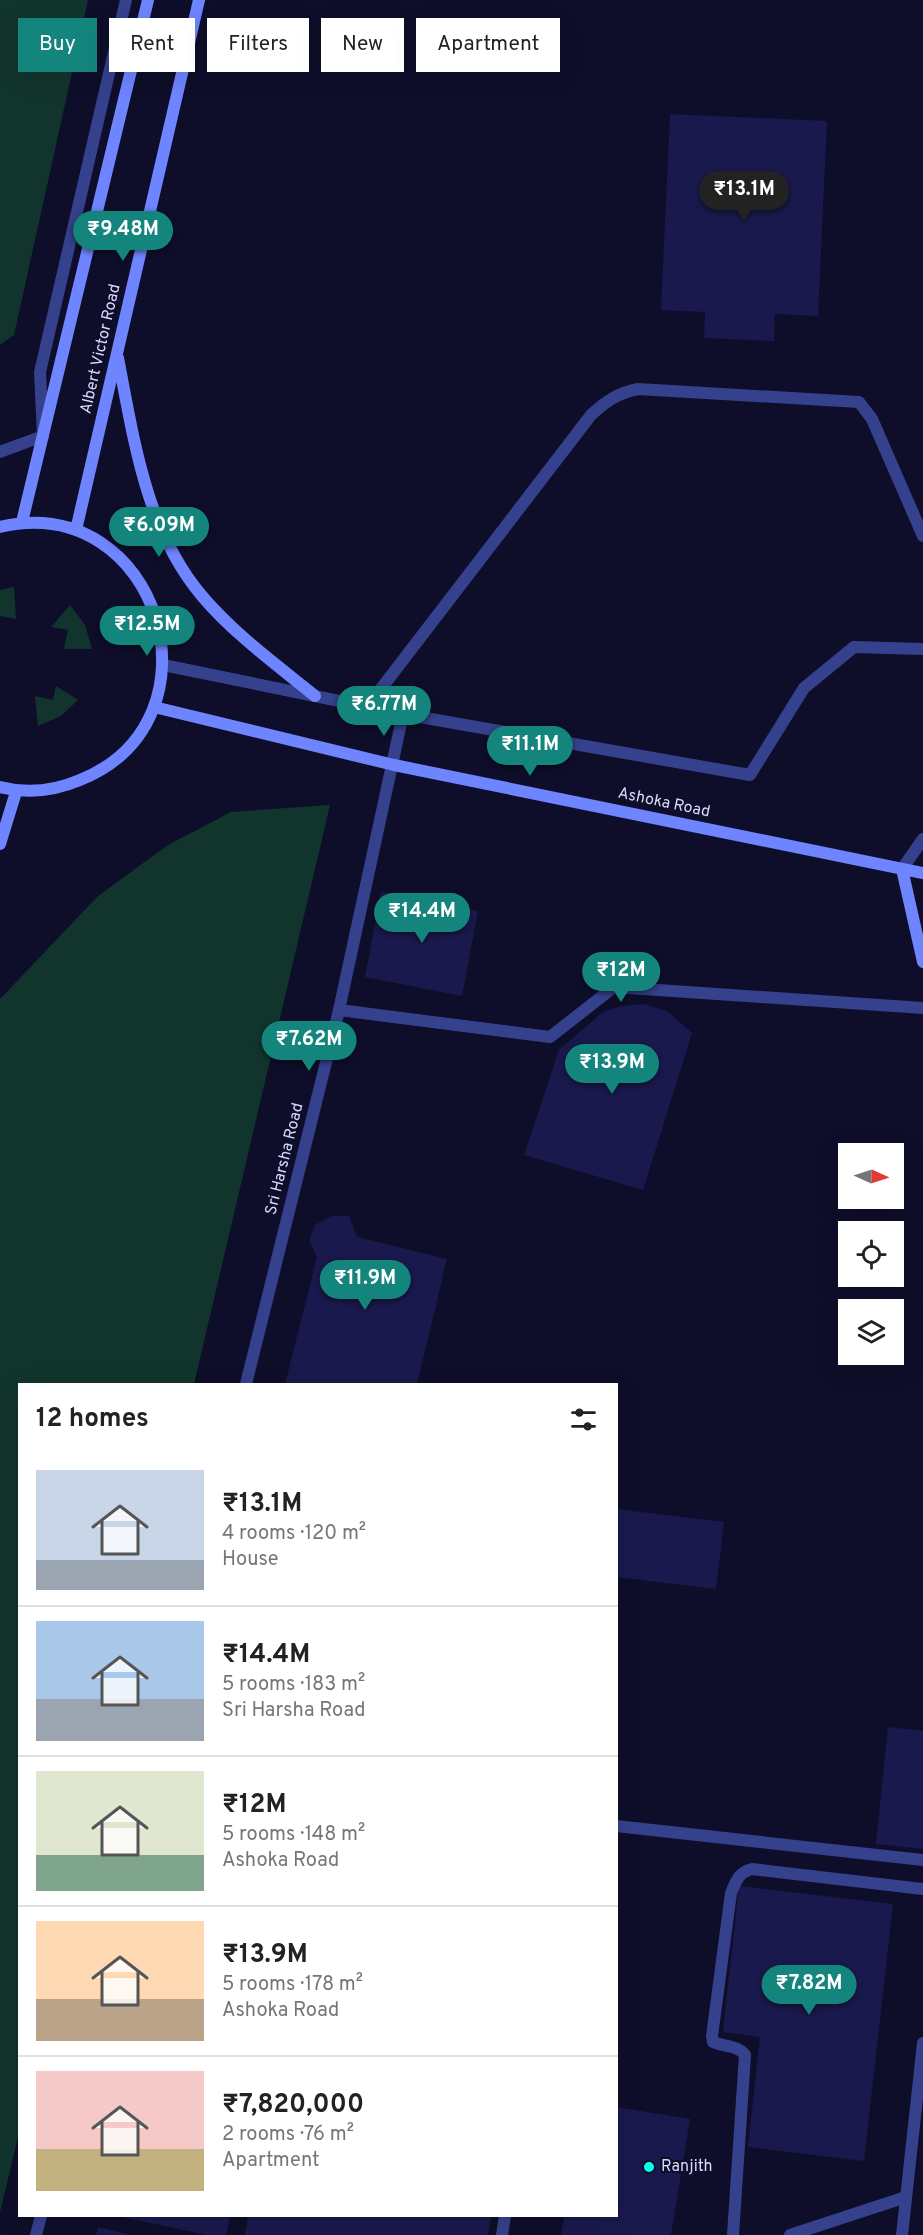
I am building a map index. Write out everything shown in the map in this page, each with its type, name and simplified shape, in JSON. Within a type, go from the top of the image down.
[{"type":"main road","points":[[22,522],[148,0]]},
{"type":"main road","name":"Albert Victor Road","points":[[76,530],[199,0]]},
{"type":"main road","points":[[117,354],[147,492],[167,542],[202,596],[255,646],[315,696]]},
{"type":"main road","points":[[0,527],[22,522],[50,524],[76,530],[114,552],[142,583],[159,623],[163,665],[154,707],[132,744],[99,773],[59,789],[16,792],[0,787]]},
{"type":"main road","name":"Ashoka Road","points":[[154,707],[394,765],[923,873]]},
{"type":"main road","points":[[0,844],[16,792]]},
{"type":"main road","points":[[902,869],[923,962]]},
{"type":"street","points":[[0,452],[43,436],[40,372],[126,0]]},
{"type":"street","points":[[367,707],[591,415],[605,401],[620,393],[638,389],[859,402],[872,419],[923,536]]},
{"type":"street","points":[[163,665],[403,714],[750,775],[804,688],[854,647],[923,649]]},
{"type":"street","name":"Sri Harsha Road","points":[[246,1383],[339,1010],[394,765],[403,714]]},
{"type":"street","points":[[902,869],[923,839]]},
{"type":"street","points":[[339,1010],[550,1037],[614,987],[923,1008]]},
{"type":"street","points":[[618,1826],[923,1860]]},
{"type":"street","points":[[734,2235],[745,2055],[734,2047],[713,2042],[712,2036],[731,1893],[736,1879],[743,1871],[752,1869],[923,1889]]},
{"type":"street","points":[[902,2235],[923,2043]]},
{"type":"street","points":[[790,2235],[906,2196]]},
{"type":"street","points":[[36,2235],[41,2217]]},
{"type":"street","points":[[502,2235],[505,2217]]},
{"type":"green space","points":[[0,0],[88,0],[84,18],[18,18],[18,72],[72,72],[14,335],[0,345]]},
{"type":"green space","points":[[14,587],[16,619],[0,616],[0,590]]},
{"type":"green space","points":[[70,605],[85,625],[92,649],[64,649],[68,630],[51,627]]},
{"type":"green space","points":[[56,686],[78,700],[61,716],[38,726],[35,696],[53,700]]},
{"type":"green space","points":[[330,805],[194,1383],[18,1383],[18,2137],[0,2212],[0,999],[98,896],[168,845],[231,812]]},
{"type":"building","points":[[670,114],[827,121],[818,316],[775,314],[774,341],[704,338],[705,312],[661,310]]},
{"type":"building","points":[[381,892],[478,911],[462,996],[365,977]]},
{"type":"building","points":[[644,1004],[667,1011],[692,1033],[643,1190],[524,1155],[559,1050],[603,1012],[622,1006]]},
{"type":"building","points":[[332,1216],[349,1216],[357,1237],[447,1259],[417,1383],[285,1383],[317,1257],[309,1241],[315,1225]]},
{"type":"building","points":[[618,1509],[724,1522],[716,1589],[618,1577]]},
{"type":"building","points":[[888,1727],[923,1731],[923,1849],[876,1844]]},
{"type":"building","points":[[739,1886],[893,1904],[864,2161],[748,2147],[760,2037],[723,2032]]},
{"type":"building","name":"Ranjith","points":[[618,2107],[690,2119],[671,2235],[561,2235],[564,2217],[618,2217]]},
{"type":"building","points":[[122,2217],[230,2217],[226,2235],[207,2235]]},
{"type":"building","points":[[248,2217],[491,2217],[488,2235],[245,2235]]},
{"type":"building","points":[[98,2227],[127,2234],[127,2235],[96,2235]]},
{"type":"place","name":"Ranjith","points":[[649,2167]]}]
